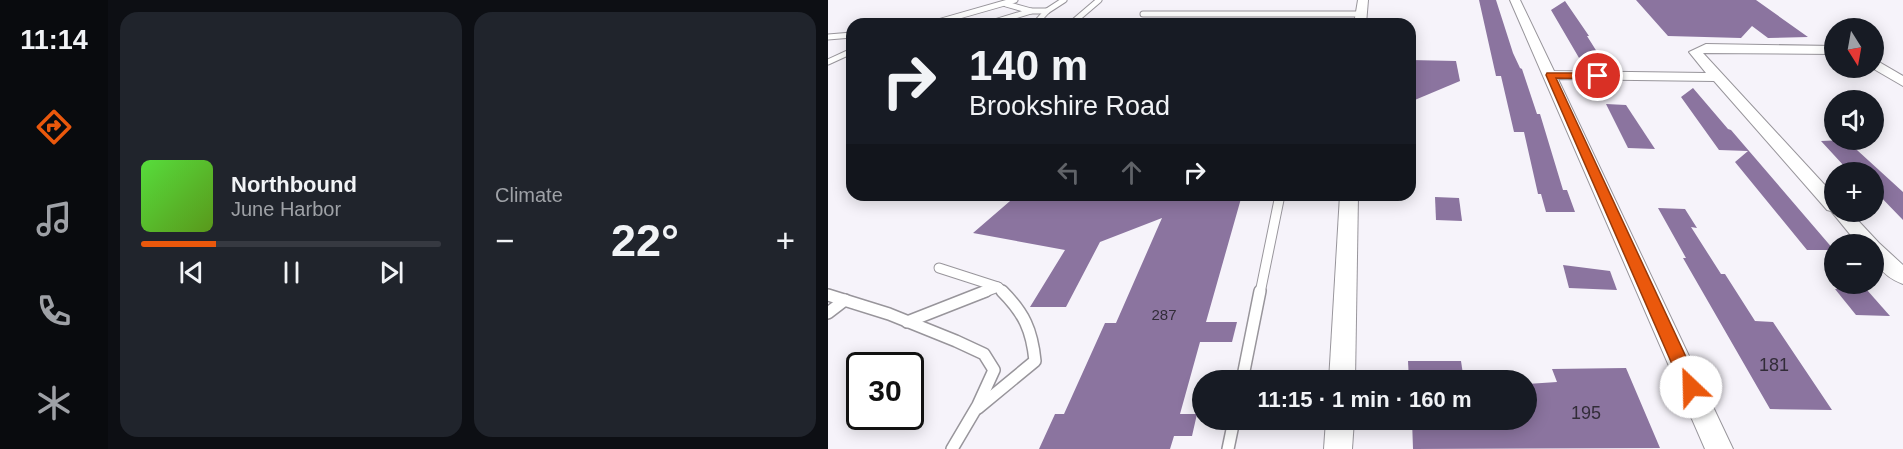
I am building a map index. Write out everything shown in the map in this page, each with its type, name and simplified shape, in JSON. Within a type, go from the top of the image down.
[{"type":"street","points":[[1361,18],[1363,0]]},
{"type":"street","points":[[1515,0],[1719,449]]},
{"type":"street","points":[[1824,50],[1696,50],[1695,52],[1824,195]]},
{"type":"street","points":[[1884,70],[1903,82]]},
{"type":"street","points":[[1550,75],[1716,77]]},
{"type":"street","points":[[1342,370],[1349,201]]},
{"type":"street","points":[[1849,222],[1860,234]]},
{"type":"street","points":[[1884,260],[1903,276]]},
{"type":"street","points":[[1338,449],[1339,430]]},
{"type":"lane","points":[[952,18],[1015,0]]},
{"type":"lane","points":[[1041,18],[1064,0]]},
{"type":"lane","points":[[1078,18],[1099,0]]},
{"type":"lane","points":[[1005,3],[1030,11]]},
{"type":"lane","points":[[1007,18],[1030,11],[1047,11]]},
{"type":"lane","points":[[1143,14],[1328,14],[1354,18]]},
{"type":"lane","points":[[1328,14],[1328,18]]},
{"type":"lane","points":[[828,35],[846,34]]},
{"type":"lane","points":[[828,62],[846,54]]},
{"type":"lane","points":[[1244,370],[1279,201]]},
{"type":"lane","points":[[939,268],[998,287],[1018,307],[1033,337],[1035,362],[976,409]]},
{"type":"lane","points":[[907,322],[998,287]]},
{"type":"lane","points":[[828,295],[907,322],[984,354],[994,370],[976,409],[952,449]]},
{"type":"lane","points":[[828,313],[845,300]]},
{"type":"lane","points":[[1228,449],[1232,430]]},
{"type":"building","points":[[1479,0],[1496,0],[1513,53],[1522,69],[1537,114],[1540,114],[1563,190],[1567,190],[1575,212],[1546,212],[1541,194],[1538,194],[1524,132],[1514,132],[1501,76],[1496,76]]},
{"type":"building","points":[[1636,0],[1756,0],[1808,37],[1768,38],[1752,26],[1741,38],[1668,36]]},
{"type":"building","points":[[1565,1],[1604,63],[1582,63],[1551,10]]},
{"type":"building","points":[[1416,60],[1456,61],[1460,81],[1416,99]]},
{"type":"building","points":[[1693,88],[1731,130],[1824,238],[1824,250],[1807,250],[1735,162],[1748,151],[1719,150],[1681,97]]},
{"type":"building","points":[[1606,104],[1626,105],[1655,149],[1628,148]]},
{"type":"building","points":[[1829,150],[1857,150],[1870,162],[1840,162]]},
{"type":"building","points":[[1884,175],[1903,192],[1903,220],[1884,200]]},
{"type":"building","points":[[1435,197],[1459,198],[1462,221],[1436,220]]},
{"type":"building","points":[[1010,201],[1240,201],[1206,322],[1237,322],[1232,342],[1200,342],[1180,414],[1192,414],[1192,436],[1174,436],[1170,449],[1039,449],[1055,414],[1064,414],[1105,323],[1116,323],[1162,218],[1100,242],[1066,307],[1030,307],[1065,250],[973,233]]},
{"type":"building","points":[[1658,208],[1685,209],[1697,228],[1691,227],[1755,321],[1773,322],[1832,410],[1770,409],[1683,258],[1686,258]]},
{"type":"building","points":[[1563,265],[1610,271],[1617,290],[1569,288]]},
{"type":"building","points":[[1839,294],[1871,294],[1890,316],[1856,315]]},
{"type":"building","points":[[1408,361],[1461,361],[1462,370],[1408,370]]},
{"type":"building","points":[[1626,368],[1660,448],[1413,449],[1412,430],[1537,430],[1537,383],[1557,382],[1552,369]]},
{"type":"route","points":[[1598,76],[1550,75],[1691,387]]}]
